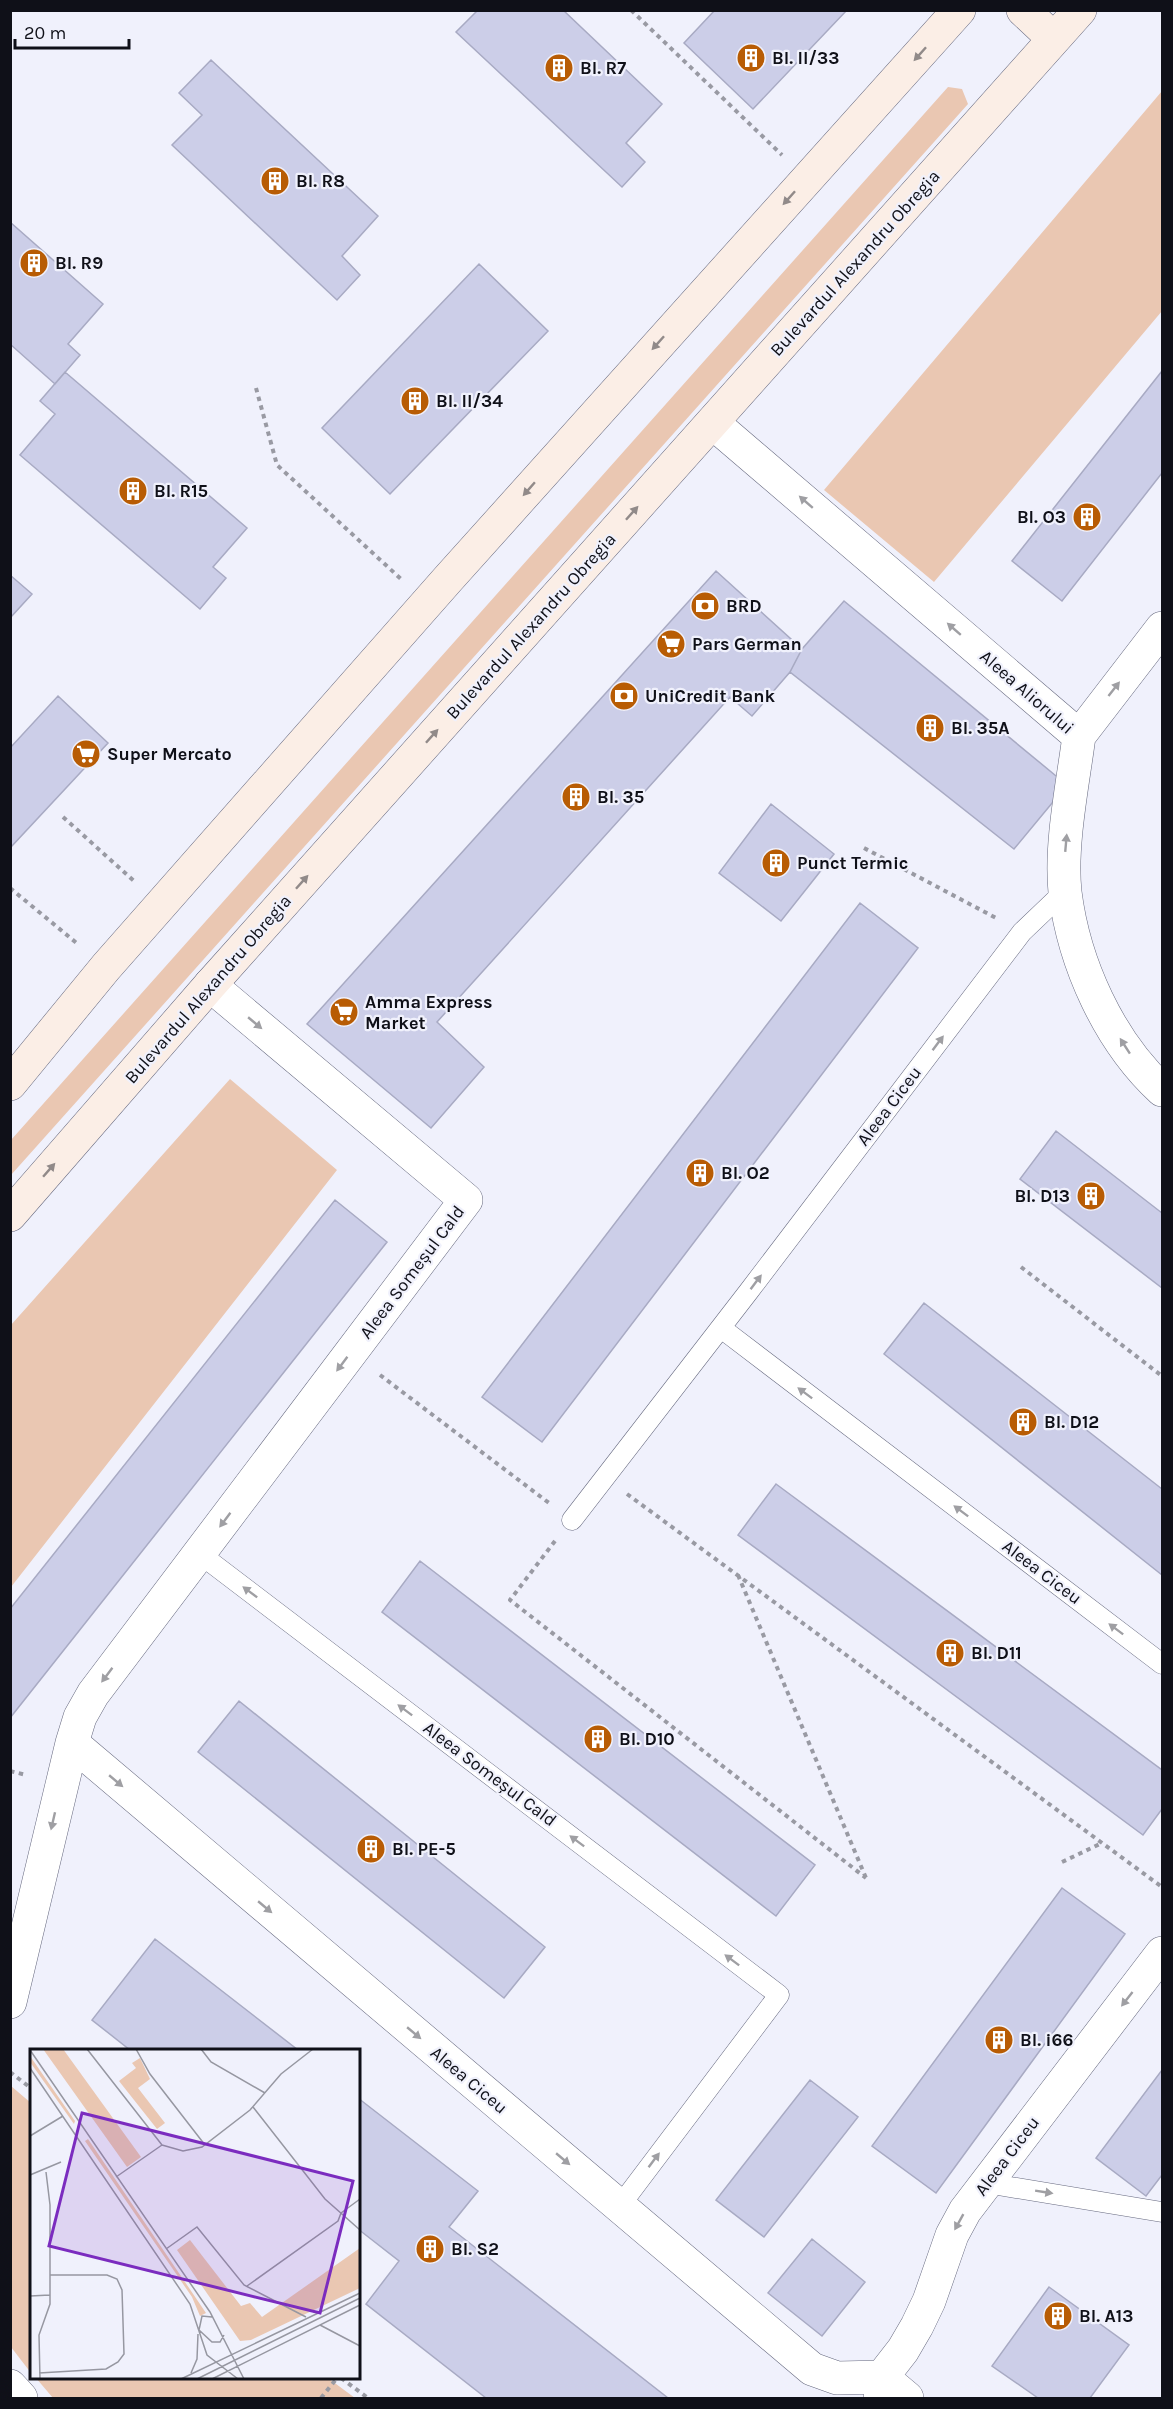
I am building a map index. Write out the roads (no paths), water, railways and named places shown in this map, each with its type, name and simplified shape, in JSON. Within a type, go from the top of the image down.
[{"type":"main road","points":[[10,1084],[106,968],[427,603],[959,10]]},
{"type":"main road","points":[[1023,10],[1054,39]]},
{"type":"main road","name":"Bulevardul Alexandru Obregia","points":[[10,1215],[210,985],[1080,10]]},
{"type":"street","name":"Aleea Aliorului","points":[[713,423],[1078,736],[1067,835],[1065,891],[1080,959],[1095,993],[1125,1048],[1145,1074],[1162,1090]]},
{"type":"street","points":[[1078,736],[1162,628]]},
{"type":"street","name":"Aleea Someșul Cald","points":[[10,2002],[72,1743],[80,1717],[93,1694],[466,1200],[210,985]]},
{"type":"street","name":"Aleea Ciceu","points":[[72,1743],[812,2369],[837,2378],[881,2388],[929,2301],[952,2235],[965,2211],[1162,1953]]},
{"type":"street","points":[[10,2386],[21,2398]]},
{"type":"street","points":[[881,2388],[908,2398]]},
{"type":"lane","name":"Aleea Ciceu","points":[[572,1520],[1022,932],[1065,891]]},
{"type":"lane","name":"Aleea Ciceu","points":[[721,1328],[1162,1664]]},
{"type":"lane","name":"Aleea Someșul Cald","points":[[200,1554],[779,1995],[619,2207]]},
{"type":"lane","points":[[986,2183],[1162,2212]]},
{"type":"place","name":"Bl. II/33","points":[[751,58]]},
{"type":"place","name":"Bl. R7","points":[[559,68]]},
{"type":"place","name":"Bl. R8","points":[[275,181]]},
{"type":"place","name":"Bl. R9","points":[[34,263]]},
{"type":"place","name":"Bl. II/34","points":[[415,401]]},
{"type":"place","name":"Bl. R15","points":[[133,491]]},
{"type":"place","name":"Bl. O3","points":[[1087,517]]},
{"type":"place","name":"BRD","points":[[705,606]]},
{"type":"place","name":"Pars German","points":[[671,644]]},
{"type":"place","name":"UniCredit Bank","points":[[624,696]]},
{"type":"place","name":"Bl. 35A","points":[[930,728]]},
{"type":"place","name":"Super Mercato","points":[[86,754]]},
{"type":"place","name":"Bl. 35","points":[[576,797]]},
{"type":"place","name":"Punct Termic","points":[[776,863]]},
{"type":"place","name":"Amma Express Market","points":[[344,1012]]},
{"type":"place","name":"Bl. O2","points":[[700,1173]]},
{"type":"place","name":"Bl. D13","points":[[1091,1196]]},
{"type":"place","name":"Bl. D12","points":[[1023,1422]]},
{"type":"place","name":"Bl. D11","points":[[950,1653]]},
{"type":"place","name":"Bl. D10","points":[[598,1739]]},
{"type":"place","name":"Bl. PE-5","points":[[371,1849]]},
{"type":"place","name":"Bl. i66","points":[[999,2040]]},
{"type":"place","name":"Bl. S2","points":[[430,2249]]},
{"type":"place","name":"Bl. A13","points":[[1058,2316]]}]
